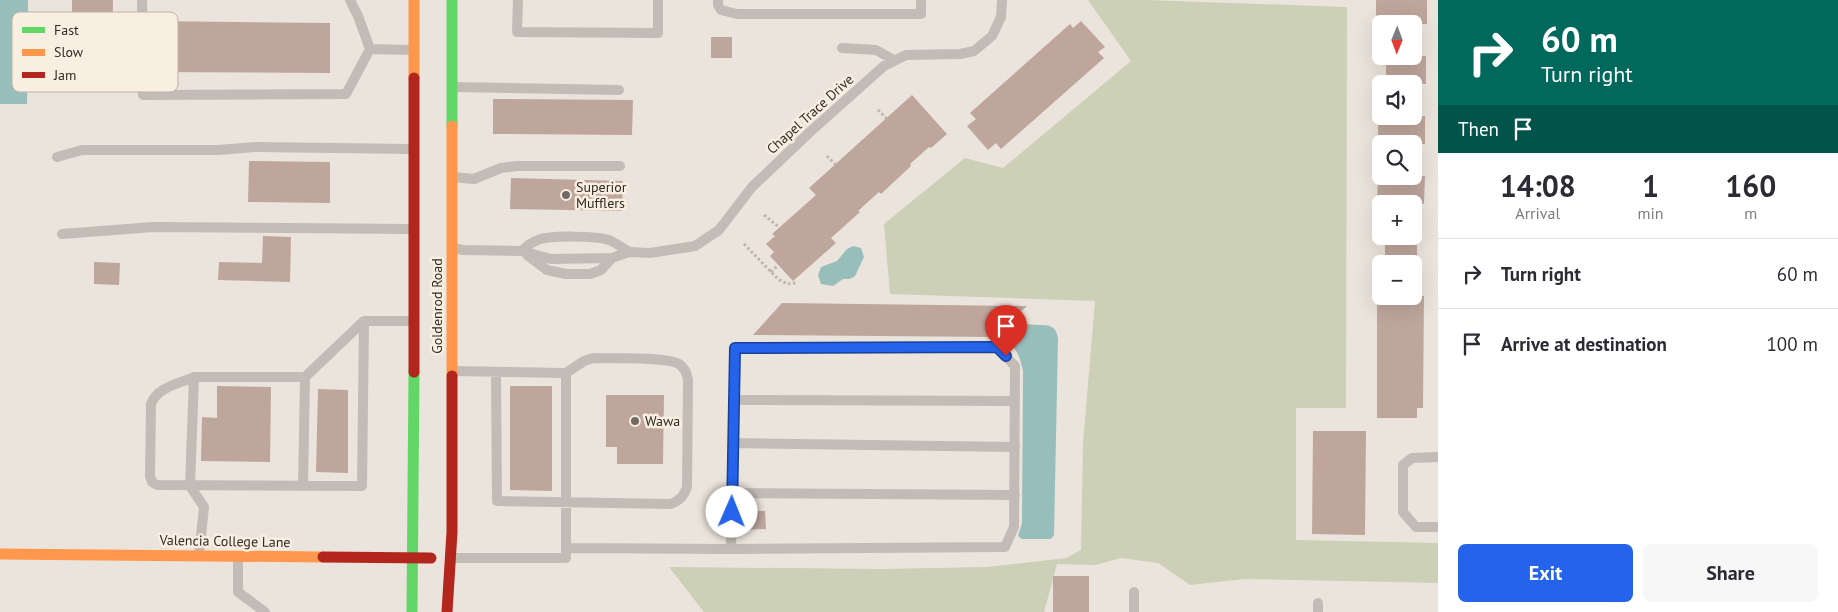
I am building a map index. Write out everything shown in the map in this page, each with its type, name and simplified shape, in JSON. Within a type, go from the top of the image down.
[{"type":"main road","name":"Goldenrod Road","points":[[412,612],[415,321],[413,229],[414,0]]},
{"type":"main road","name":"Goldenrod Road","points":[[447,612],[452,532],[452,0]]},
{"type":"main road","name":"Valencia College Lane","points":[[0,554],[450,558]]},
{"type":"lane","points":[[143,92],[143,95],[346,94],[370,49],[350,0]]},
{"type":"lane","points":[[518,0],[517,32],[658,33],[658,0]]},
{"type":"lane","points":[[718,0],[721,10],[737,14],[921,14],[921,0]]},
{"type":"lane","name":"Chapel Trace Drive","points":[[452,248],[522,251],[551,259],[612,258],[629,252],[650,253],[695,246],[719,230],[752,187],[884,66],[906,55],[960,54],[974,50],[992,36],[1001,17],[1002,0]]},
{"type":"lane","points":[[842,48],[876,50],[894,60]]},
{"type":"lane","points":[[370,49],[413,50]]},
{"type":"lane","points":[[452,87],[619,90]]},
{"type":"lane","points":[[57,156],[82,150],[218,150],[255,147],[413,149]]},
{"type":"lane","points":[[451,177],[474,179],[500,168],[517,166],[620,166]]},
{"type":"lane","points":[[62,234],[153,227],[413,229]]},
{"type":"lane","name":"Chapel Trace Drive","points":[[522,251],[529,243],[540,239],[598,238],[610,241],[629,252]]},
{"type":"lane","name":"Chapel Trace Drive","points":[[522,251],[547,270],[566,274],[590,274],[601,270],[612,258]]},
{"type":"lane","points":[[364,321],[362,486],[163,486],[152,482],[150,476],[151,404],[153,397],[162,391],[194,377],[305,377],[364,321],[415,321]]},
{"type":"lane","points":[[566,548],[731,549],[1004,547],[1014,527],[1016,366],[997,347],[735,348],[731,549]]},
{"type":"lane","points":[[452,370],[566,372],[593,358],[670,360],[683,367],[687,372],[688,380],[687,487],[684,494],[679,500],[671,504],[496,501],[496,372]]},
{"type":"lane","points":[[450,558],[566,558],[566,372]]},
{"type":"lane","points":[[194,377],[190,486],[204,507],[198,556]]},
{"type":"lane","points":[[303,486],[305,377]]},
{"type":"lane","points":[[734,400],[1015,401]]},
{"type":"lane","points":[[733,444],[1015,447]]},
{"type":"lane","points":[[1438,457],[1412,458],[1403,466],[1403,512],[1416,527],[1438,527]]},
{"type":"lane","points":[[732,493],[1014,495]]},
{"type":"lane","points":[[238,556],[238,592],[265,612]]},
{"type":"lane","points":[[1134,592],[1134,612]]},
{"type":"path","points":[[878,110],[888,120]]},
{"type":"path","points":[[827,156],[837,166]]},
{"type":"path","points":[[764,215],[779,228]]},
{"type":"path","points":[[744,244],[778,279],[787,284],[796,282]]},
{"type":"path","points":[[771,272],[778,264]]},
{"type":"green space","points":[[1088,0],[1146,0],[1347,7],[1346,408],[1296,408],[1296,540],[1438,543],[1438,583],[1245,579],[1190,585],[1158,563],[1121,558],[1095,565],[1057,564],[1044,612],[704,612],[669,567],[882,569],[987,567],[1066,558],[1081,550],[1083,443],[1095,301],[890,294],[884,224],[965,158],[1003,168],[1131,61]]},
{"type":"water","points":[[0,0],[28,0],[28,12],[12,12],[12,92],[27,92],[27,104],[0,104]]},
{"type":"water","points":[[853,246],[861,248],[864,257],[855,276],[850,279],[843,279],[833,286],[821,284],[818,275],[821,267],[837,261],[847,249]]},
{"type":"water","points":[[1028,324],[1051,327],[1057,333],[1058,339],[1054,535],[1051,539],[1022,539],[1018,536],[1022,523],[1023,371],[1017,352],[1011,344],[1002,338],[1014,328]]},
{"type":"building","points":[[72,0],[113,0],[113,12],[72,12]]},
{"type":"building","points":[[1376,0],[1427,0],[1427,24],[1422,24],[1422,15],[1376,15]]},
{"type":"building","points":[[178,21],[330,23],[330,73],[178,72]]},
{"type":"building","points":[[1081,21],[1105,47],[1098,52],[1104,58],[1001,149],[996,143],[988,150],[967,126],[976,119],[970,113],[1070,24],[1073,28]]},
{"type":"building","points":[[711,37],[732,37],[732,58],[711,58]]},
{"type":"building","points":[[1422,56],[1426,56],[1426,84],[1422,84],[1422,75],[1386,75],[1386,65],[1422,65]]},
{"type":"building","points":[[912,95],[947,134],[910,164],[911,166],[881,194],[879,192],[858,211],[860,212],[831,238],[836,243],[793,281],[770,256],[774,252],[766,244],[775,236],[772,234],[816,195],[809,188]]},
{"type":"building","points":[[493,99],[633,100],[632,135],[493,134]]},
{"type":"building","points":[[1422,116],[1425,116],[1425,144],[1422,144],[1422,135],[1378,135],[1378,125],[1422,125]]},
{"type":"building","points":[[249,161],[330,162],[330,203],[248,202]]},
{"type":"building","points":[[1422,176],[1425,176],[1424,204],[1422,204],[1422,195],[1377,195],[1378,185],[1422,185]]},
{"type":"building","name":"Superior Mufflers","points":[[511,178],[623,181],[622,211],[510,209]]},
{"type":"building","points":[[263,236],[291,237],[290,282],[218,280],[219,262],[262,263]]},
{"type":"building","points":[[1385,245],[1417,245],[1417,255],[1385,255]]},
{"type":"building","points":[[94,262],[120,263],[119,285],[94,284]]},
{"type":"building","points":[[1422,296],[1424,296],[1423,408],[1417,408],[1417,418],[1377,418],[1377,305],[1422,305]]},
{"type":"building","points":[[782,303],[1027,306],[993,337],[753,335]]},
{"type":"building","points":[[217,386],[271,387],[270,462],[201,461],[202,417],[217,418]]},
{"type":"building","points":[[510,386],[552,386],[552,491],[510,490]]},
{"type":"building","points":[[318,389],[348,390],[348,473],[316,472]]},
{"type":"building","name":"Wawa","points":[[606,395],[664,395],[663,464],[617,464],[617,447],[606,447]]},
{"type":"building","points":[[1313,431],[1366,431],[1365,535],[1312,534]]},
{"type":"building","points":[[743,511],[765,511],[766,529],[743,530]]},
{"type":"building","points":[[1053,576],[1089,576],[1089,612],[1053,612]]},
{"type":"traffic: fast","points":[[452,0],[452,126]]},
{"type":"traffic: fast","points":[[412,612],[414,372]]},
{"type":"traffic: slow","points":[[414,0],[414,78]]},
{"type":"traffic: slow","points":[[452,126],[452,376]]},
{"type":"traffic: slow","points":[[0,554],[323,557]]},
{"type":"traffic: jam","points":[[414,78],[414,372]]},
{"type":"traffic: jam","points":[[447,612],[452,532],[452,376]]},
{"type":"traffic: jam","points":[[323,557],[431,558]]},
{"type":"place","name":"Superior Mufflers","points":[[566,195]]},
{"type":"place","name":"Wawa","points":[[635,421]]},
{"type":"route","points":[[732,512],[735,348],[997,347],[1006,356]]}]
